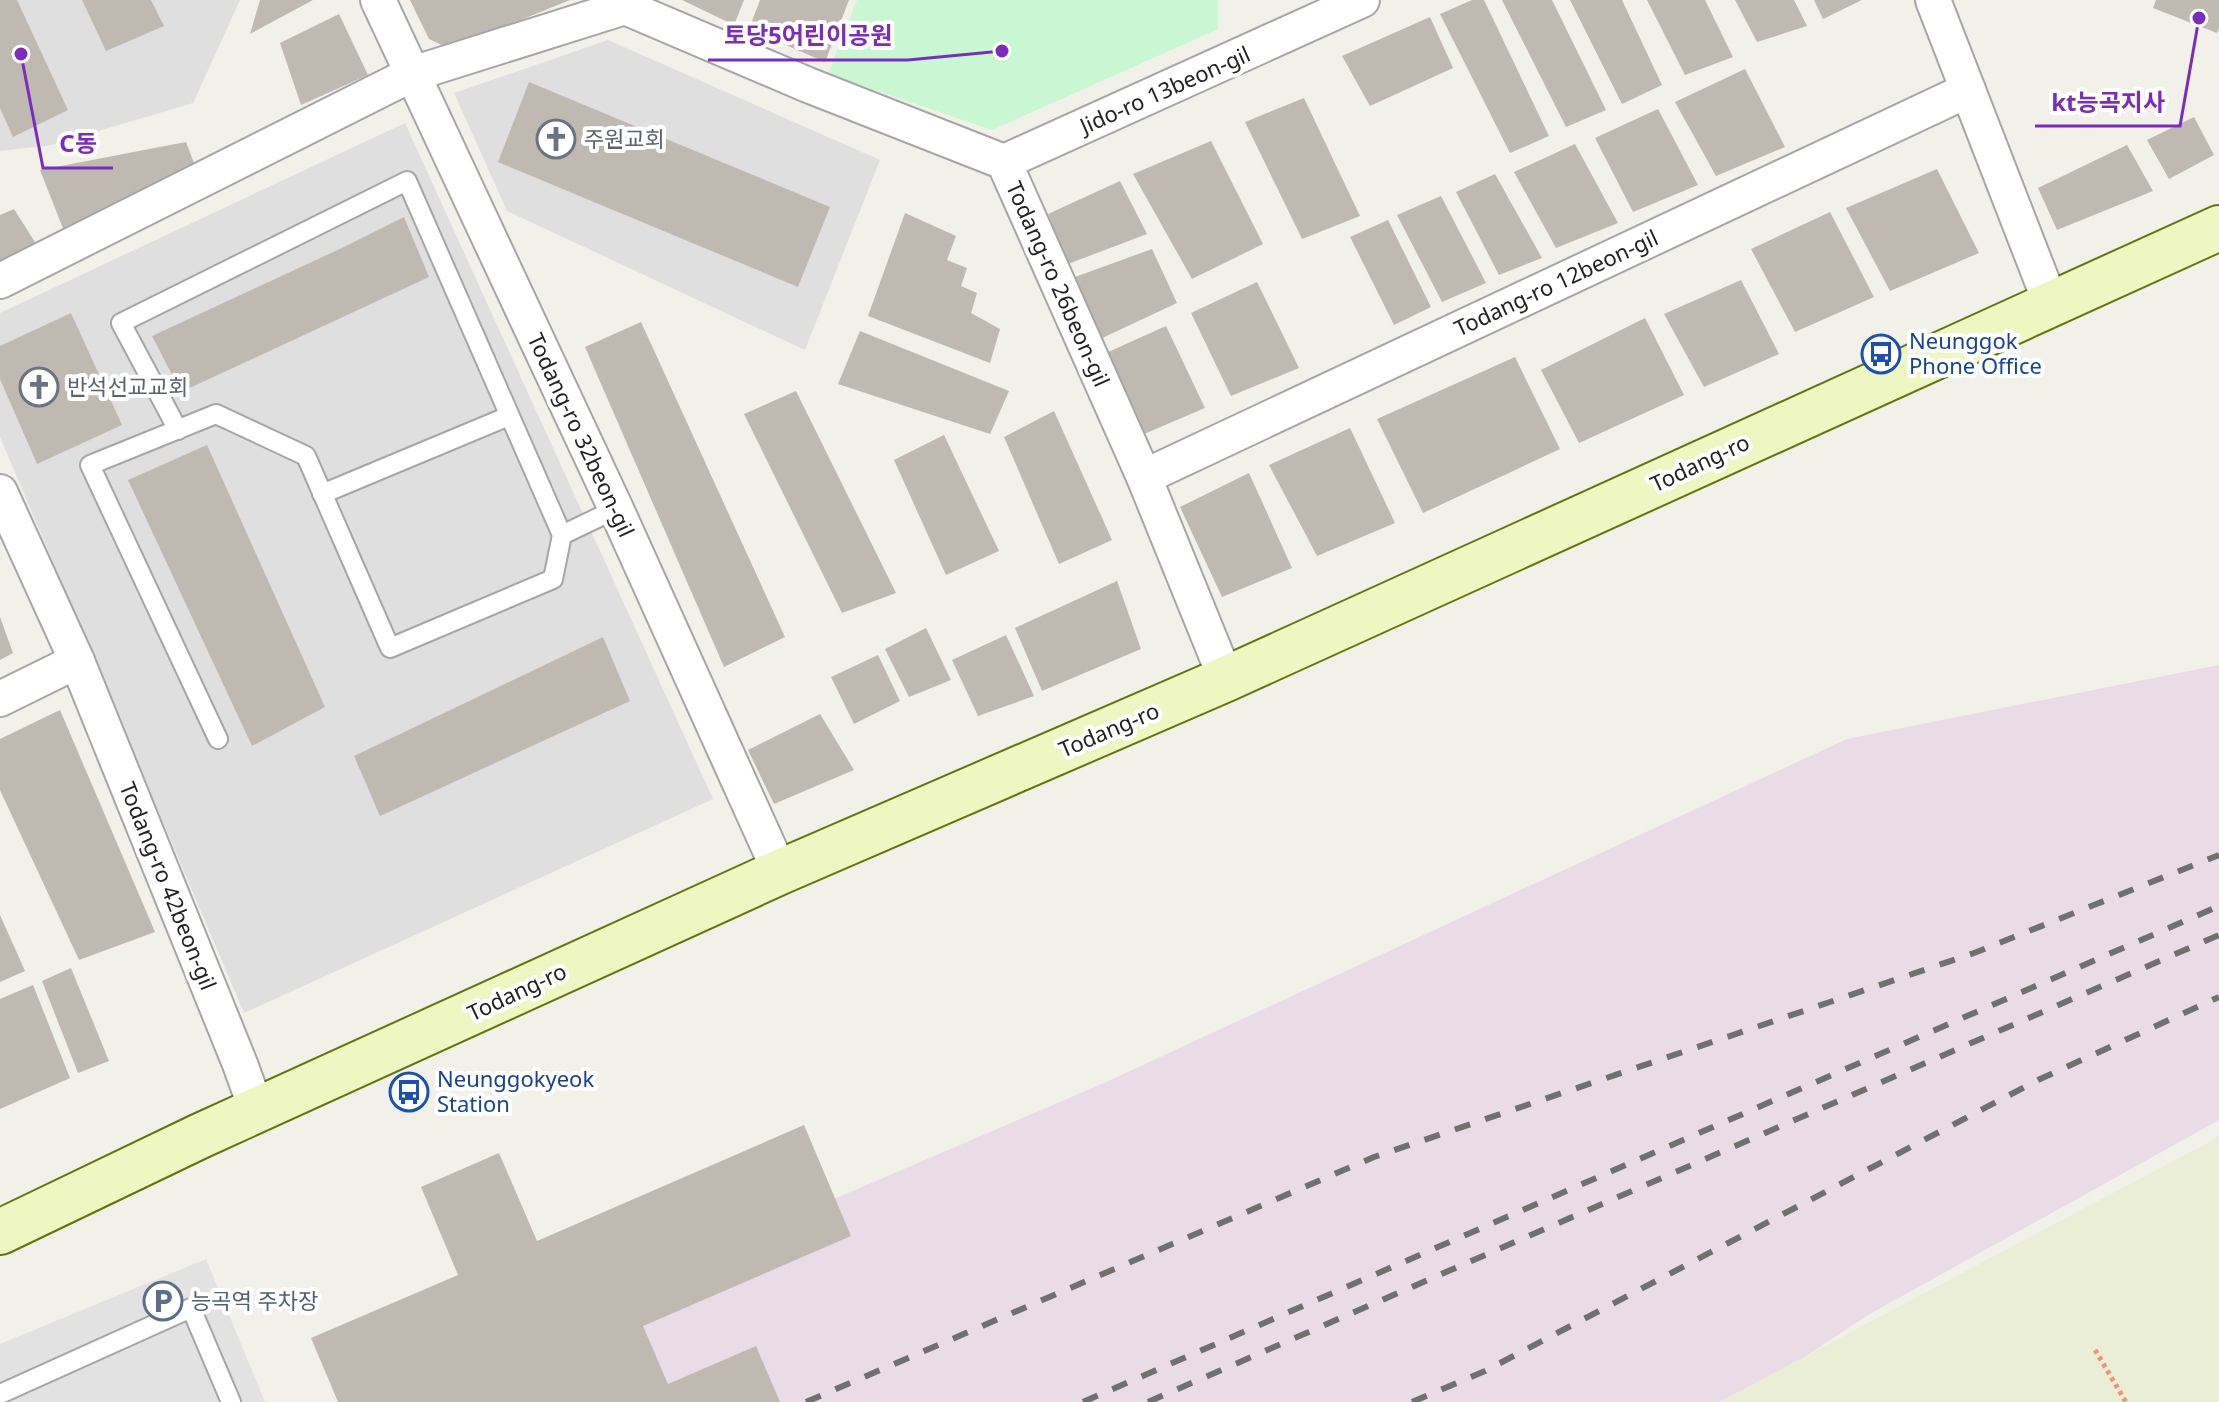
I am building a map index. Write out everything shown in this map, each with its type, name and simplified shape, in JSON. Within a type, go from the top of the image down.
[{"type":"main road","name":"Todang-ro","points":[[0,1232],[780,872],[1226,679],[2219,228]]},
{"type":"street","name":"Todang-ro 32beon-gil","points":[[378,0],[616,509],[780,872]]},
{"type":"street","name":"Jido-ro 13beon-gil","points":[[1004,162],[1318,9],[1362,0]]},
{"type":"street","points":[[1933,0],[2051,304]]},
{"type":"street","name":"Todang-ro 26beon-gil","points":[[0,281],[412,74],[625,7],[808,85],[1004,162],[1144,477],[1226,679]]},
{"type":"street","name":"Todang-ro 12beon-gil","points":[[1144,477],[1968,90]]},
{"type":"street","name":"Todang-ro 42beon-gil","points":[[0,492],[77,661],[257,1111]]},
{"type":"street","points":[[0,699],[77,661]]},
{"type":"lane","points":[[178,430],[121,323],[407,181],[562,535],[553,579],[390,648],[306,456],[216,414],[178,430],[90,465],[218,739]]},
{"type":"lane","points":[[322,494],[509,416]]},
{"type":"lane","points":[[562,535],[616,509]]},
{"type":"lane","points":[[0,1394],[191,1308],[231,1402]]},
{"type":"path","points":[[2095,1350],[2126,1402]]},
{"type":"shaded area","points":[[0,0],[240,0],[193,103],[51,145],[0,151]]},
{"type":"shaded area","points":[[608,40],[880,160],[805,350],[507,211],[454,93]]},
{"type":"shaded area","points":[[405,123],[713,799],[244,1013],[0,437],[0,313]]},
{"type":"shaded area","points":[[2219,665],[2219,1120],[1868,1315],[1736,1402],[362,1402],[1104,1083],[1847,739]]},
{"type":"shaded area","name":"능곡역 주차장","points":[[206,1259],[265,1402],[0,1402],[0,1344]]},
{"type":"green space","points":[[857,0],[1218,0],[1218,29],[992,130],[828,74]]},
{"type":"green space","points":[[2219,1137],[2219,1402],[1719,1402]]},
{"type":"building","points":[[0,0],[17,0],[68,110],[13,137],[0,108]]},
{"type":"building","points":[[82,0],[151,0],[164,26],[106,51]]},
{"type":"building","points":[[260,0],[313,0],[250,34]]},
{"type":"building","points":[[410,0],[570,0],[450,49],[429,39]]},
{"type":"building","points":[[682,0],[744,0],[734,25]]},
{"type":"building","points":[[760,0],[849,0],[825,62],[749,29]]},
{"type":"building","points":[[1472,0],[1484,0],[1549,136],[1510,153],[1440,14]]},
{"type":"building","points":[[1502,0],[1552,0],[1606,110],[1566,127]]},
{"type":"building","points":[[1570,0],[1622,0],[1662,85],[1622,104]]},
{"type":"building","points":[[1647,0],[1705,0],[1733,57],[1685,75]]},
{"type":"building","points":[[1735,0],[1794,0],[1807,26],[1757,42]]},
{"type":"building","points":[[1814,0],[1862,0],[1823,19]]},
{"type":"building","points":[[2156,0],[2219,0],[2217,33],[2153,8]]},
{"type":"building","points":[[339,14],[368,75],[301,105],[280,43]]},
{"type":"building","points":[[1430,17],[1453,68],[1370,106],[1342,56]]},
{"type":"building","points":[[1745,69],[1785,147],[1716,176],[1675,102]]},
{"type":"building","points":[[529,82],[830,207],[798,287],[498,162]]},
{"type":"building","points":[[1304,98],[1360,216],[1302,239],[1245,122]]},
{"type":"building","points":[[1658,109],[1698,185],[1633,212],[1595,138]]},
{"type":"building","points":[[2194,117],[2214,155],[2169,179],[2147,140]]},
{"type":"building","points":[[1211,141],[1263,244],[1192,279],[1133,174]]},
{"type":"building","points":[[186,142],[194,163],[64,231],[40,170]]},
{"type":"building","points":[[1575,144],[1618,223],[1556,248],[1514,172]]},
{"type":"building","points":[[2127,145],[2153,191],[2057,230],[2038,188]]},
{"type":"building","points":[[1937,169],[1979,253],[1890,291],[1846,208]]},
{"type":"building","points":[[1495,174],[1542,258],[1499,275],[1456,192]]},
{"type":"building","points":[[1120,181],[1147,234],[1068,264],[1048,214]]},
{"type":"building","points":[[1441,196],[1486,283],[1442,302],[1397,215]]},
{"type":"building","points":[[14,209],[38,247],[0,264],[0,215]]},
{"type":"building","points":[[1830,212],[1874,297],[1795,332],[1751,249]]},
{"type":"building","points":[[905,213],[956,236],[947,260],[967,268],[961,286],[977,293],[971,313],[1000,329],[990,363],[868,316]]},
{"type":"building","points":[[404,217],[429,277],[181,392],[152,336]]},
{"type":"building","points":[[1388,220],[1431,307],[1394,325],[1350,237]]},
{"type":"building","points":[[1152,249],[1177,303],[1098,340],[1075,277]]},
{"type":"building","points":[[1741,280],[1779,354],[1704,387],[1664,314]]},
{"type":"building","points":[[1257,282],[1299,368],[1231,396],[1191,313]]},
{"type":"building","points":[[71,313],[122,425],[37,464],[0,379],[0,346]]},
{"type":"building","points":[[1645,318],[1684,395],[1579,443],[1541,370]]},
{"type":"building","points":[[641,322],[785,637],[724,667],[585,347]]},
{"type":"building","points":[[1166,326],[1205,408],[1144,434],[1106,353]]},
{"type":"building","points":[[860,331],[1009,391],[990,434],[838,384]]},
{"type":"building","points":[[1515,357],[1560,449],[1423,513],[1377,419]]},
{"type":"building","points":[[796,391],[896,593],[842,613],[744,414]]},
{"type":"building","points":[[1054,411],[1112,540],[1059,564],[1004,437]]},
{"type":"building","points":[[1350,428],[1395,523],[1317,556],[1269,465]]},
{"type":"building","points":[[944,435],[999,551],[946,575],[894,460]]},
{"type":"building","points":[[207,445],[325,707],[252,746],[128,480]]},
{"type":"building","points":[[1249,473],[1292,568],[1222,597],[1180,507]]},
{"type":"building","points":[[1117,581],[1141,649],[1042,691],[1015,628]]},
{"type":"building","points":[[0,617],[13,653],[0,660]]},
{"type":"building","points":[[926,628],[951,680],[909,697],[885,649]]},
{"type":"building","points":[[1006,635],[1034,696],[978,716],[952,660]]},
{"type":"building","points":[[603,637],[630,701],[380,816],[354,756]]},
{"type":"building","points":[[878,655],[900,701],[854,724],[831,677]]},
{"type":"building","points":[[60,710],[155,932],[79,960],[0,790],[0,739]]},
{"type":"building","points":[[820,714],[854,770],[774,804],[748,750]]},
{"type":"building","points":[[0,915],[25,971],[0,982]]},
{"type":"building","points":[[71,968],[109,1061],[78,1073],[42,981]]},
{"type":"building","points":[[33,985],[70,1078],[0,1109],[0,999]]},
{"type":"building","points":[[804,1125],[851,1236],[643,1326],[668,1384],[756,1346],[780,1402],[338,1402],[311,1338],[458,1275],[421,1187],[499,1153],[537,1241]]},
{"type":"railway","points":[[806,1402],[1374,1157],[1974,953],[2219,855]]},
{"type":"railway","points":[[1083,1402],[2219,906]]},
{"type":"railway","points":[[1148,1402],[2219,935]]},
{"type":"railway","points":[[1412,1402],[1485,1371],[2038,1080],[2219,997]]},
{"type":"place","name":"kt능곡지사","points":[[2199,18]]},
{"type":"place","name":"토당5어린이공원","points":[[1002,51]]},
{"type":"place","name":"C동","points":[[21,54]]},
{"type":"place","name":"주원교회","points":[[556,139]]},
{"type":"place","name":"Neunggok Phone Office","points":[[1881,354]]},
{"type":"place","name":"반석선교교회","points":[[39,387]]},
{"type":"place","name":"Neunggokyeok Station","points":[[409,1092]]},
{"type":"place","name":"능곡역 주차장","points":[[163,1301]]}]
